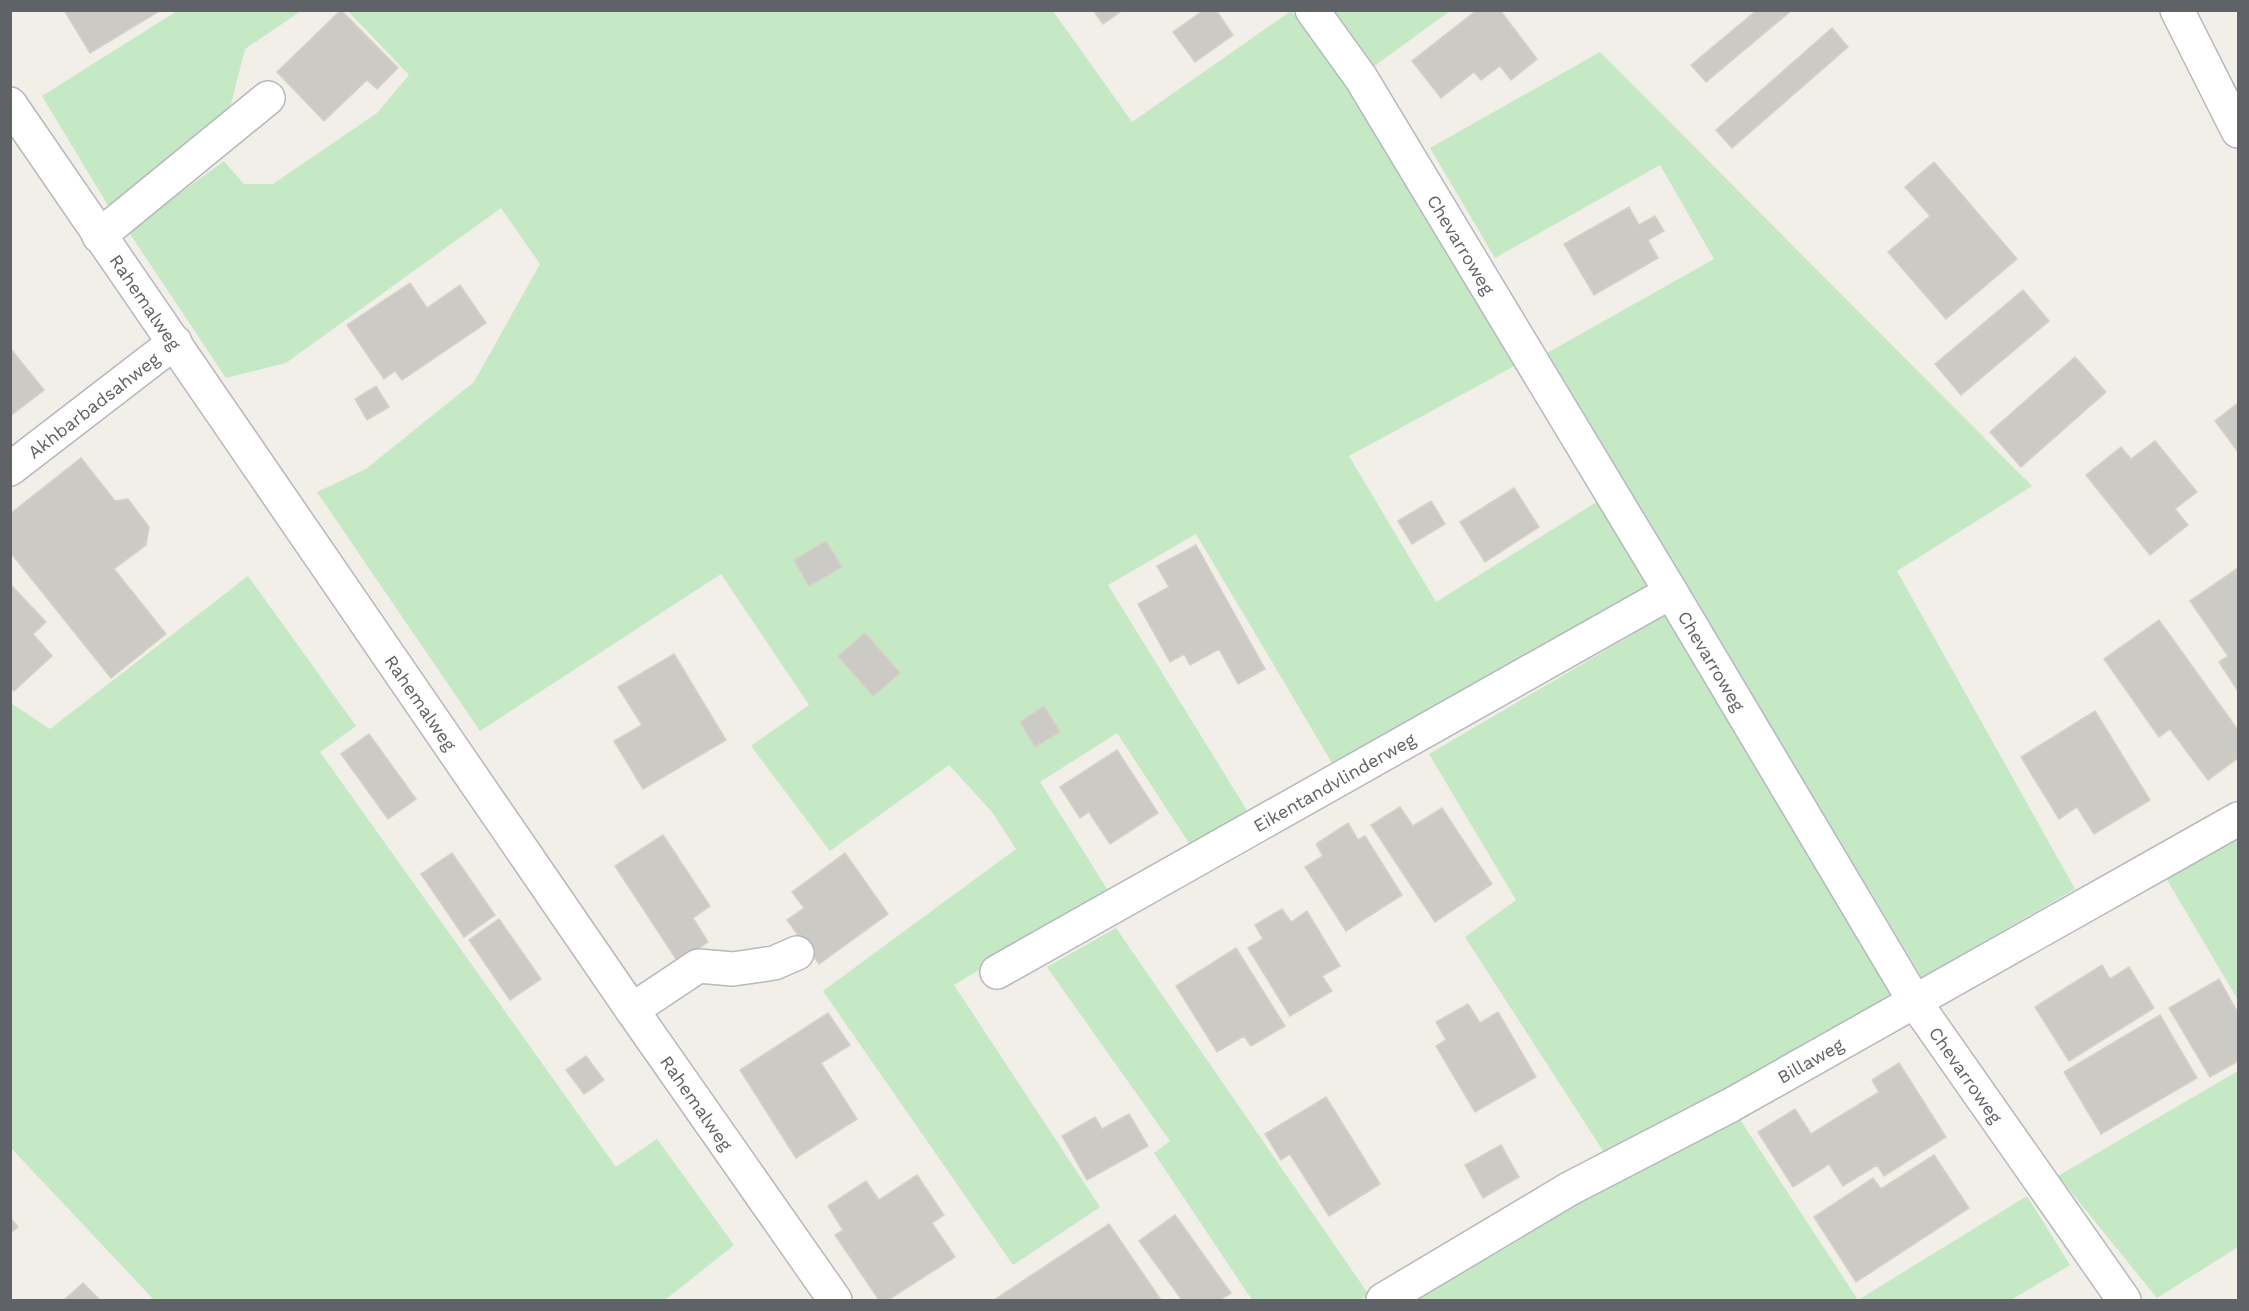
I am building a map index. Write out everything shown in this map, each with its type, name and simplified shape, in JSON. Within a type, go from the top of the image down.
[{"type":"street","name":"Chevarroweg","points":[[1312,10],[1361,78],[1915,1002],[2124,1300]]},
{"type":"street","points":[[2177,10],[2238,131]]},
{"type":"street","points":[[99,236],[268,98]]},
{"type":"street","name":"Rahemalweg","points":[[10,104],[632,1010],[835,1300]]},
{"type":"street","name":"Akhbarbadsahweg","points":[[10,469],[175,342]]},
{"type":"street","name":"Eikentandvlinderweg","points":[[997,972],[1671,592]]},
{"type":"street","name":"Billaweg","points":[[1383,1300],[1569,1189],[1731,1105],[2238,819]]},
{"type":"street","points":[[632,1010],[698,966],[732,969],[774,963],[797,952]]},
{"type":"green space","points":[[177,11],[301,11],[245,49],[228,116],[109,207],[42,96]]},
{"type":"green space","points":[[348,11],[1053,11],[1132,122],[1291,11],[1351,91],[1518,364],[1349,456],[1436,602],[1600,500],[1655,587],[1335,768],[1196,534],[1108,585],[1248,812],[1191,846],[1117,733],[1040,782],[1109,892],[954,985],[1100,1207],[1013,1265],[823,991],[1016,849],[992,812],[949,765],[830,851],[751,746],[809,705],[721,574],[480,731],[317,492],[366,469],[474,382],[540,264],[501,208],[286,363],[226,378],[128,231],[224,161],[244,184],[273,184],[377,113],[409,75]]},
{"type":"green space","points":[[1333,11],[1450,11],[1373,67]]},
{"type":"green space","points":[[1600,52],[2032,486],[1897,571],[2075,889],[1922,978],[1547,353],[1714,259],[1660,165],[1495,258],[1430,148]]},
{"type":"green space","points":[[248,576],[356,726],[320,752],[616,1167],[657,1139],[734,1245],[665,1300],[154,1300],[11,1148],[11,703],[50,729]]},
{"type":"green space","points":[[1666,615],[1898,998],[1605,1154],[1465,937],[1516,900],[1429,754]]},
{"type":"green space","points":[[2238,836],[2238,1000],[2166,878]]},
{"type":"green space","points":[[1116,928],[1369,1295],[1359,1300],[1252,1300],[1154,1153],[1170,1141],[1047,967]]},
{"type":"green space","points":[[2238,1071],[2238,1247],[2157,1298],[2058,1176]]},
{"type":"green space","points":[[1739,1118],[1858,1300],[1415,1300],[1601,1190]]},
{"type":"green space","points":[[2027,1196],[2070,1265],[2011,1300],[1858,1300]]},
{"type":"building","points":[[64,10],[161,10],[90,53]]},
{"type":"building","points":[[341,10],[398,68],[377,89],[367,80],[324,121],[277,72]]},
{"type":"building","points":[[1093,10],[1123,10],[1103,24]]},
{"type":"building","points":[[1204,10],[1216,10],[1233,35],[1195,62],[1173,32]]},
{"type":"building","points":[[1477,10],[1500,10],[1537,59],[1511,80],[1500,66],[1481,80],[1474,72],[1441,98],[1412,61]]},
{"type":"building","points":[[1757,10],[1792,10],[1706,82],[1691,65]]},
{"type":"building","points":[[1832,28],[1848,47],[1732,148],[1716,130]]},
{"type":"building","points":[[1934,162],[2017,259],[1946,319],[1888,252],[1930,216],[1905,187]]},
{"type":"building","points":[[1629,207],[1639,225],[1655,216],[1664,231],[1648,240],[1658,258],[1594,295],[1564,244]]},
{"type":"building","points":[[410,283],[427,308],[460,285],[486,323],[402,380],[395,371],[384,379],[347,325]]},
{"type":"building","points":[[2023,290],[2049,321],[1961,395],[1935,364]]},
{"type":"building","points":[[10,348],[44,390],[10,416]]},
{"type":"building","points":[[2075,357],[2106,392],[2021,467],[1990,432]]},
{"type":"building","points":[[376,386],[389,407],[367,420],[355,399]]},
{"type":"building","points":[[2238,403],[2238,452],[2215,421]]},
{"type":"building","points":[[2155,441],[2197,492],[2175,509],[2188,525],[2150,555],[2086,475],[2121,447],[2131,459]]},
{"type":"building","points":[[81,458],[115,501],[128,499],[149,527],[146,545],[114,569],[166,634],[111,678],[10,552],[10,514]]},
{"type":"building","points":[[1514,488],[1539,527],[1485,562],[1460,522]]},
{"type":"building","points":[[1431,501],[1445,524],[1412,544],[1398,521]]},
{"type":"building","points":[[826,541],[842,567],[809,586],[794,560]]},
{"type":"building","points":[[1196,545],[1265,669],[1238,684],[1219,649],[1190,665],[1184,654],[1170,662],[1138,604],[1169,587],[1157,566]]},
{"type":"building","points":[[2238,568],[2238,691],[2219,662],[2228,656],[2190,601]]},
{"type":"building","points":[[11,585],[46,622],[33,634],[52,656],[14,691],[10,687]]},
{"type":"building","points":[[2159,620],[2238,730],[2238,758],[2208,780],[2170,729],[2159,737],[2104,659]]},
{"type":"building","points":[[865,633],[900,673],[873,696],[838,656]]},
{"type":"building","points":[[674,654],[726,740],[643,789],[614,741],[642,725],[618,687]]},
{"type":"building","points":[[1044,706],[1060,732],[1035,747],[1020,722]]},
{"type":"building","points":[[2095,711],[2150,800],[2094,834],[2077,807],[2059,819],[2021,757]]},
{"type":"building","points":[[369,734],[416,799],[388,819],[341,754]]},
{"type":"building","points":[[1117,750],[1158,813],[1110,844],[1089,812],[1080,818],[1060,787]]},
{"type":"building","points":[[1400,807],[1413,826],[1442,808],[1492,884],[1435,922],[1371,825]]},
{"type":"building","points":[[1348,823],[1358,840],[1365,836],[1402,895],[1346,931],[1305,867],[1323,856],[1316,844]]},
{"type":"building","points":[[663,835],[710,906],[693,918],[708,942],[678,962],[615,866]]},
{"type":"building","points":[[452,853],[495,915],[464,937],[421,874]]},
{"type":"building","points":[[845,853],[888,914],[819,964],[787,920],[804,908],[792,892]]},
{"type":"building","points":[[1282,909],[1291,922],[1307,911],[1340,966],[1322,976],[1332,991],[1290,1016],[1248,948],[1263,939],[1255,925]]},
{"type":"building","points":[[499,919],[541,979],[510,1000],[469,940]]},
{"type":"building","points":[[1236,948],[1285,1026],[1251,1046],[1244,1036],[1217,1052],[1176,986]]},
{"type":"building","points":[[2102,965],[2110,979],[2129,967],[2154,1008],[2069,1061],[2035,1007]]},
{"type":"building","points":[[2219,979],[2238,1013],[2238,1061],[2210,1077],[2169,1008]]},
{"type":"building","points":[[1468,1004],[1480,1023],[1498,1012],[1536,1077],[1475,1112],[1436,1046],[1446,1040],[1436,1022]]},
{"type":"building","points":[[828,1013],[850,1045],[821,1063],[857,1119],[796,1158],[740,1070]]},
{"type":"building","points":[[2160,1015],[2197,1078],[2101,1134],[2064,1072]]},
{"type":"building","points":[[586,1056],[604,1080],[584,1094],[566,1070]]},
{"type":"building","points":[[1899,1063],[1946,1137],[1884,1176],[1877,1165],[1843,1186],[1829,1164],[1793,1187],[1758,1132],[1795,1109],[1811,1134],[1879,1092],[1872,1080]]},
{"type":"building","points":[[1326,1097],[1380,1184],[1329,1216],[1290,1154],[1281,1160],[1265,1134]]},
{"type":"building","points":[[1129,1114],[1148,1146],[1087,1180],[1062,1136],[1095,1117],[1102,1129]]},
{"type":"building","points":[[1501,1145],[1519,1177],[1483,1198],[1465,1165]]},
{"type":"building","points":[[1934,1155],[1969,1208],[1856,1282],[1814,1217],[1873,1178],[1881,1189]]},
{"type":"building","points":[[917,1175],[944,1215],[932,1223],[955,1257],[888,1300],[879,1300],[835,1235],[843,1230],[828,1206],[866,1181],[879,1200]]},
{"type":"building","points":[[1175,1215],[1231,1293],[1220,1300],[1182,1300],[1139,1241]]},
{"type":"building","points":[[10,1218],[18,1227],[10,1233]]},
{"type":"building","points":[[1109,1224],[1161,1300],[994,1300]]},
{"type":"building","points":[[83,1283],[100,1300],[64,1300]]}]
